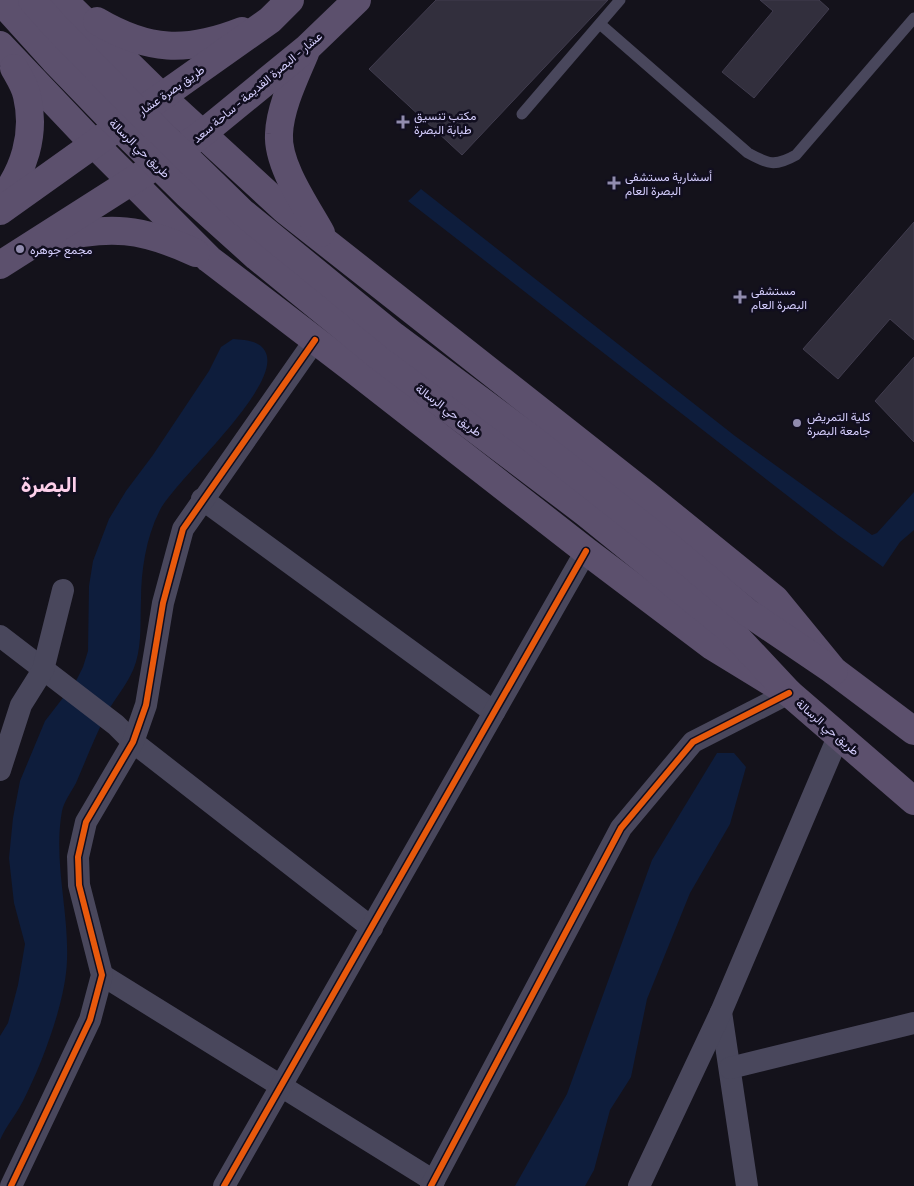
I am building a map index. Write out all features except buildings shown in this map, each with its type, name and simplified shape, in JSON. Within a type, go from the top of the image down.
[{"type":"main road","name":"طريق حي الرسالة","points":[[0,0],[112,120],[257,258],[376,354],[586,513],[728,628],[789,693],[914,801]]},
{"type":"main road","name":"طريق حي الرسالة","points":[[32,0],[128,102],[242,212],[394,336],[548,452],[672,549],[747,612],[834,671],[914,730]]},
{"type":"main road","name":"طريق بصرة عشار","points":[[0,211],[271,19],[290,0]]},
{"type":"main road","name":"عشار - البصرة القديمة - ساحة سعد","points":[[0,265],[132,182],[202,134],[307,48],[357,0]]},
{"type":"main road","name":"طريق حي الرسالة","points":[[64,1],[162,97],[285,210],[775,599],[834,671]]},
{"type":"main road","points":[[64,1],[125,36],[144,43],[161,45],[199,44],[271,19]]},
{"type":"main road","points":[[307,48],[287,95],[279,134],[282,156],[326,243]]},
{"type":"main road","points":[[1,49],[209,259],[712,646],[789,693]]},
{"type":"main road","points":[[0,201],[20,171],[30,124],[27,95],[1,49]]},
{"type":"main road","points":[[34,243],[77,233],[124,231],[169,241],[209,259]]},
{"type":"street","points":[[11,1186],[90,1020],[102,975],[79,885],[78,857],[86,822],[133,742],[146,705],[155,642],[176,551],[183,529],[202,499],[315,340]]},
{"type":"street","points":[[202,499],[494,712]]},
{"type":"street","points":[[224,1186],[586,550]]},
{"type":"street","points":[[0,770],[21,705],[51,676],[64,590]]},
{"type":"street","points":[[0,636],[116,725],[133,742],[372,928]]},
{"type":"street","points":[[102,975],[281,1086],[432,1183],[621,828],[693,742],[789,693]]},
{"type":"street","points":[[639,1186],[722,1012],[838,737]]},
{"type":"street","points":[[722,1012],[747,1186]]},
{"type":"street","points":[[730,1068],[914,1023]]},
{"type":"lane","points":[[522,114],[620,0]]},
{"type":"lane","points":[[600,24],[748,153],[764,162],[783,162],[796,155],[914,18]]},
{"type":"water","points":[[421,189],[735,436],[872,535],[877,533],[914,492],[914,530],[900,542],[883,567],[838,535],[408,201]]},
{"type":"water","points":[[233,339],[251,341],[262,347],[265,351],[267,366],[259,386],[244,408],[169,497],[154,522],[143,566],[140,639],[136,662],[123,689],[103,722],[62,811],[59,848],[66,923],[67,960],[66,976],[58,1013],[38,1069],[23,1101],[0,1140],[0,1036],[8,1023],[18,985],[25,944],[14,903],[9,858],[13,818],[20,781],[45,721],[76,681],[83,667],[88,651],[89,586],[93,561],[109,519],[126,491],[153,455],[209,371],[221,347]]},
{"type":"water","points":[[717,753],[734,753],[746,767],[730,824],[690,893],[647,999],[631,1077],[610,1110],[594,1170],[585,1186],[515,1186],[567,1094],[652,860]]},
{"type":"cycle path","points":[[11,1186],[90,1020],[102,975],[79,885],[78,857],[86,822],[133,742],[146,705],[163,603],[183,529],[315,340]]},
{"type":"cycle path","points":[[224,1186],[586,551]]},
{"type":"cycle path","points":[[431,1186],[621,828],[693,742],[789,693]]},
{"type":"place","name":"مكتب تنسيق طبابة البصرة","points":[[403,122]]},
{"type":"place","name":"أسشارية مستشفى البصرة العام","points":[[614,183]]},
{"type":"place","name":"مجمع جوهره","points":[[20,249]]},
{"type":"place","name":"مستشفى البصرة العام","points":[[740,297]]},
{"type":"place","name":"كلية التمريض جامعة البصرة","points":[[797,423]]},
{"type":"district","name":"البصرة","points":[[49,484]]}]
